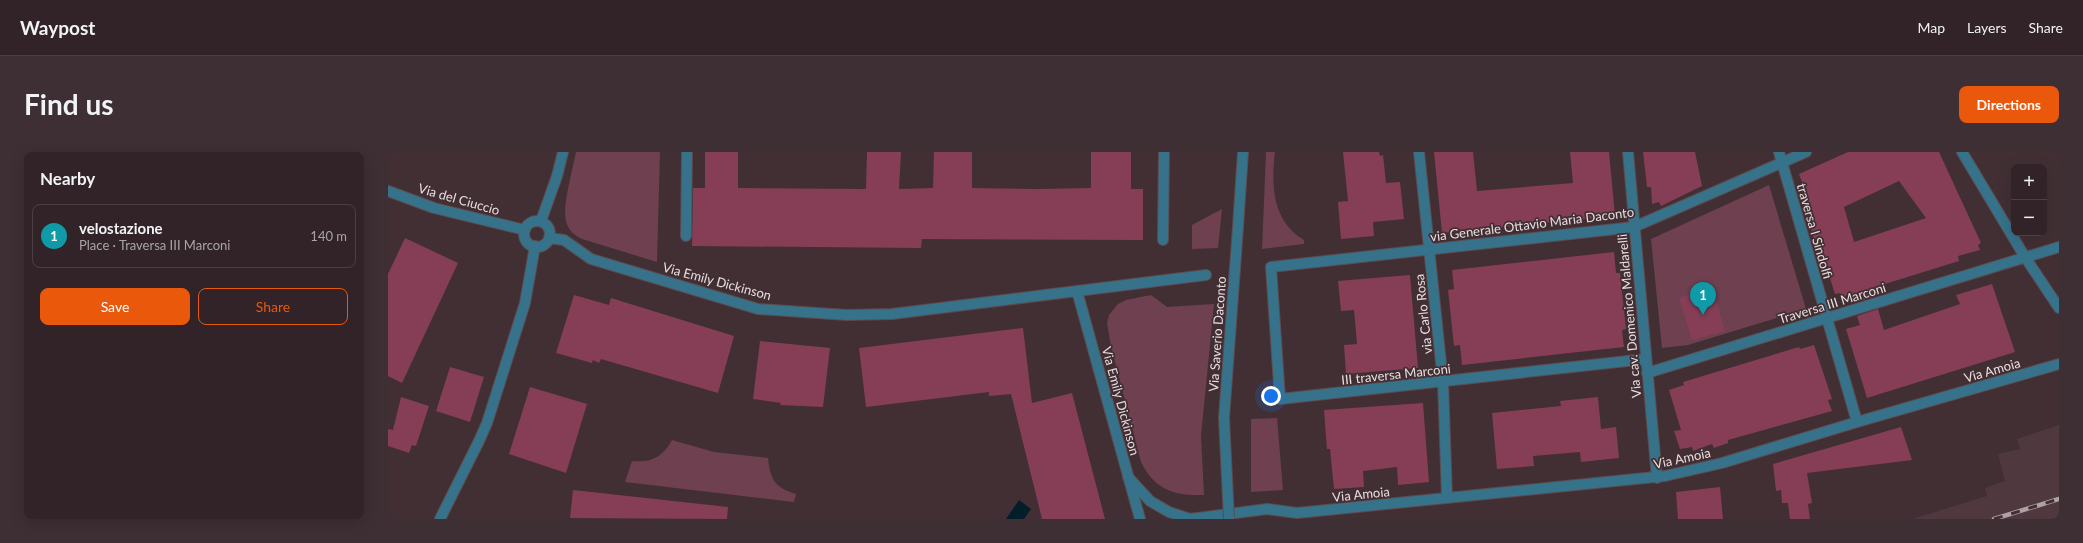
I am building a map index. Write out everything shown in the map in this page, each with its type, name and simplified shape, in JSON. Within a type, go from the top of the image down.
[{"type":"street","points":[[541,221],[558,176],[563,152]]},
{"type":"street","points":[[686,236],[687,152]]},
{"type":"street","points":[[1163,240],[1164,152]]},
{"type":"street","name":"Via Saverio Daconto","points":[[1229,519],[1224,418],[1243,152]]},
{"type":"street","name":"via Carlo Rosa","points":[[1418,152],[1443,382],[1447,498]]},
{"type":"street","name":"Via cav. Domenico Maldarelli","points":[[1628,152],[1657,478]]},
{"type":"street","name":"traversa I Sindolfi","points":[[1779,152],[1857,422]]},
{"type":"street","name":"via Generale Ottavio Maria Daconto","points":[[1271,267],[1634,227],[1806,152]]},
{"type":"street","points":[[1962,152],[2025,257],[2059,308]]},
{"type":"street","name":"Via del Ciuccio","points":[[388,191],[434,208],[525,230]]},
{"type":"street","points":[[541,221],[547,226],[549,238],[541,245],[535,246],[527,242],[525,230],[529,224],[541,221]]},
{"type":"street","name":"Via Emily Dickinson","points":[[549,238],[564,240],[591,259],[758,309],[847,316],[892,314],[1206,275]]},
{"type":"street","points":[[440,519],[480,442],[487,423],[524,303],[535,246]]},
{"type":"street","name":"Traversa III Marconi","points":[[1647,373],[2059,247]]},
{"type":"street","name":"III traversa Marconi","points":[[1271,267],[1280,399],[1646,359]]},
{"type":"street","name":"Via Emily Dickinson","points":[[1077,291],[1140,519]]},
{"type":"street","name":"Via Amoia","points":[[1128,477],[1150,502],[1168,512],[1190,519],[1267,509],[1295,516],[1447,498],[1657,478],[1722,463],[1857,422],[2059,364]]},
{"type":"shaded area","points":[[576,152],[660,152],[657,262],[582,239],[570,230],[566,221],[565,207]]},
{"type":"shaded area","points":[[1266,152],[1275,152],[1273,177],[1276,201],[1280,213],[1285,223],[1293,232],[1304,240],[1304,244],[1262,249]]},
{"type":"shaded area","points":[[1769,185],[1806,309],[1688,345],[1662,348],[1651,239]]},
{"type":"shaded area","points":[[1222,209],[1218,248],[1192,249],[1192,225]]},
{"type":"shaded area","points":[[1151,295],[1167,307],[1214,304],[1201,436],[1204,495],[1183,494],[1166,489],[1153,479],[1141,462],[1111,346],[1107,323],[1109,315],[1118,304],[1126,300]]},
{"type":"shaded area","points":[[1277,418],[1283,490],[1251,492],[1251,419]]},
{"type":"shaded area","points":[[2059,425],[2059,519],[1912,519],[1987,496],[1985,488],[2005,481],[1998,454],[2020,449],[2017,439]]},
{"type":"shaded area","points":[[672,440],[714,452],[768,458],[772,477],[778,486],[796,494],[794,502],[625,482],[632,461],[645,461],[656,458],[665,451]]},
{"type":"water","points":[[1019,500],[1031,509],[1024,519],[1006,519]]},
{"type":"building","points":[[705,152],[738,152],[738,188],[866,189],[867,152],[901,152],[899,189],[933,188],[934,152],[972,152],[972,188],[1038,189],[1091,188],[1091,152],[1131,152],[1131,189],[1143,189],[1143,240],[922,239],[921,248],[692,246],[693,188],[705,188]]},
{"type":"building","points":[[1343,152],[1379,152],[1380,156],[1383,155],[1386,183],[1400,182],[1404,219],[1373,222],[1374,236],[1341,239],[1338,202],[1348,201]]},
{"type":"building","points":[[1434,152],[1473,152],[1477,191],[1573,183],[1570,152],[1609,152],[1615,216],[1442,233]]},
{"type":"building","points":[[1643,152],[1695,152],[1702,186],[1661,206],[1659,202],[1652,204],[1651,187],[1647,187]]},
{"type":"building","points":[[1848,152],[1939,152],[1981,243],[1978,245],[1980,250],[1958,256],[1959,261],[1872,288],[1874,297],[1852,303],[1849,295],[1841,297],[1840,293],[1835,294],[1830,278],[1826,279],[1803,202],[1809,200],[1799,174]],"holes":[[[1899,181],[1926,218],[1854,242],[1844,207]]]},
{"type":"building","points":[[405,238],[458,263],[402,383],[388,376],[388,274]]},
{"type":"building","points":[[1614,252],[1616,273],[1620,273],[1626,329],[1622,330],[1624,347],[1462,365],[1460,345],[1454,346],[1448,290],[1454,289],[1452,270]]},
{"type":"building","points":[[1410,275],[1418,368],[1346,374],[1344,345],[1357,344],[1354,310],[1341,311],[1338,281]]},
{"type":"building","points":[[1992,284],[2015,352],[1867,398],[1846,329],[1860,325],[1857,316],[1878,309],[1884,330],[1960,304],[1956,295]]},
{"type":"building","points":[[1699,291],[1706,299],[1716,300],[1725,331],[1692,340],[1679,298]]},
{"type":"building","points":[[574,295],[609,305],[611,298],[734,336],[718,393],[601,359],[599,363],[593,360],[592,363],[556,353]]},
{"type":"building","points":[[1023,328],[1032,403],[1072,393],[1105,519],[1042,519],[1011,394],[989,396],[989,392],[866,407],[859,348]]},
{"type":"building","points":[[760,341],[830,348],[823,407],[780,405],[781,403],[753,399]]},
{"type":"building","points":[[1814,345],[1832,399],[1828,400],[1832,411],[1728,440],[1728,443],[1714,448],[1712,444],[1693,451],[1692,447],[1680,449],[1674,431],[1681,430],[1669,390],[1684,385],[1683,382],[1799,347],[1800,349]]},
{"type":"building","points":[[450,367],[484,377],[470,422],[436,411]]},
{"type":"building","points":[[530,387],[587,404],[566,473],[509,454]]},
{"type":"building","points":[[401,397],[429,406],[416,446],[412,445],[409,453],[388,446],[388,429],[393,430]]},
{"type":"building","points":[[1598,397],[1601,429],[1616,427],[1619,458],[1581,462],[1580,452],[1533,456],[1534,466],[1497,469],[1492,413],[1561,406],[1560,401]]},
{"type":"building","points":[[1423,403],[1429,482],[1398,485],[1397,467],[1363,471],[1364,487],[1334,489],[1330,449],[1327,449],[1324,410]]},
{"type":"building","points":[[1901,427],[1912,460],[1807,473],[1812,503],[1808,504],[1810,519],[1790,519],[1788,503],[1782,503],[1781,490],[1776,491],[1773,464]]},
{"type":"building","points":[[1720,487],[1723,519],[1678,519],[1676,492]]},
{"type":"building","points":[[573,490],[728,507],[727,519],[570,518]]},
{"type":"railway","points":[[1994,519],[2059,499]]},
{"type":"place","name":"velostazione","points":[[1703,315]]}]
